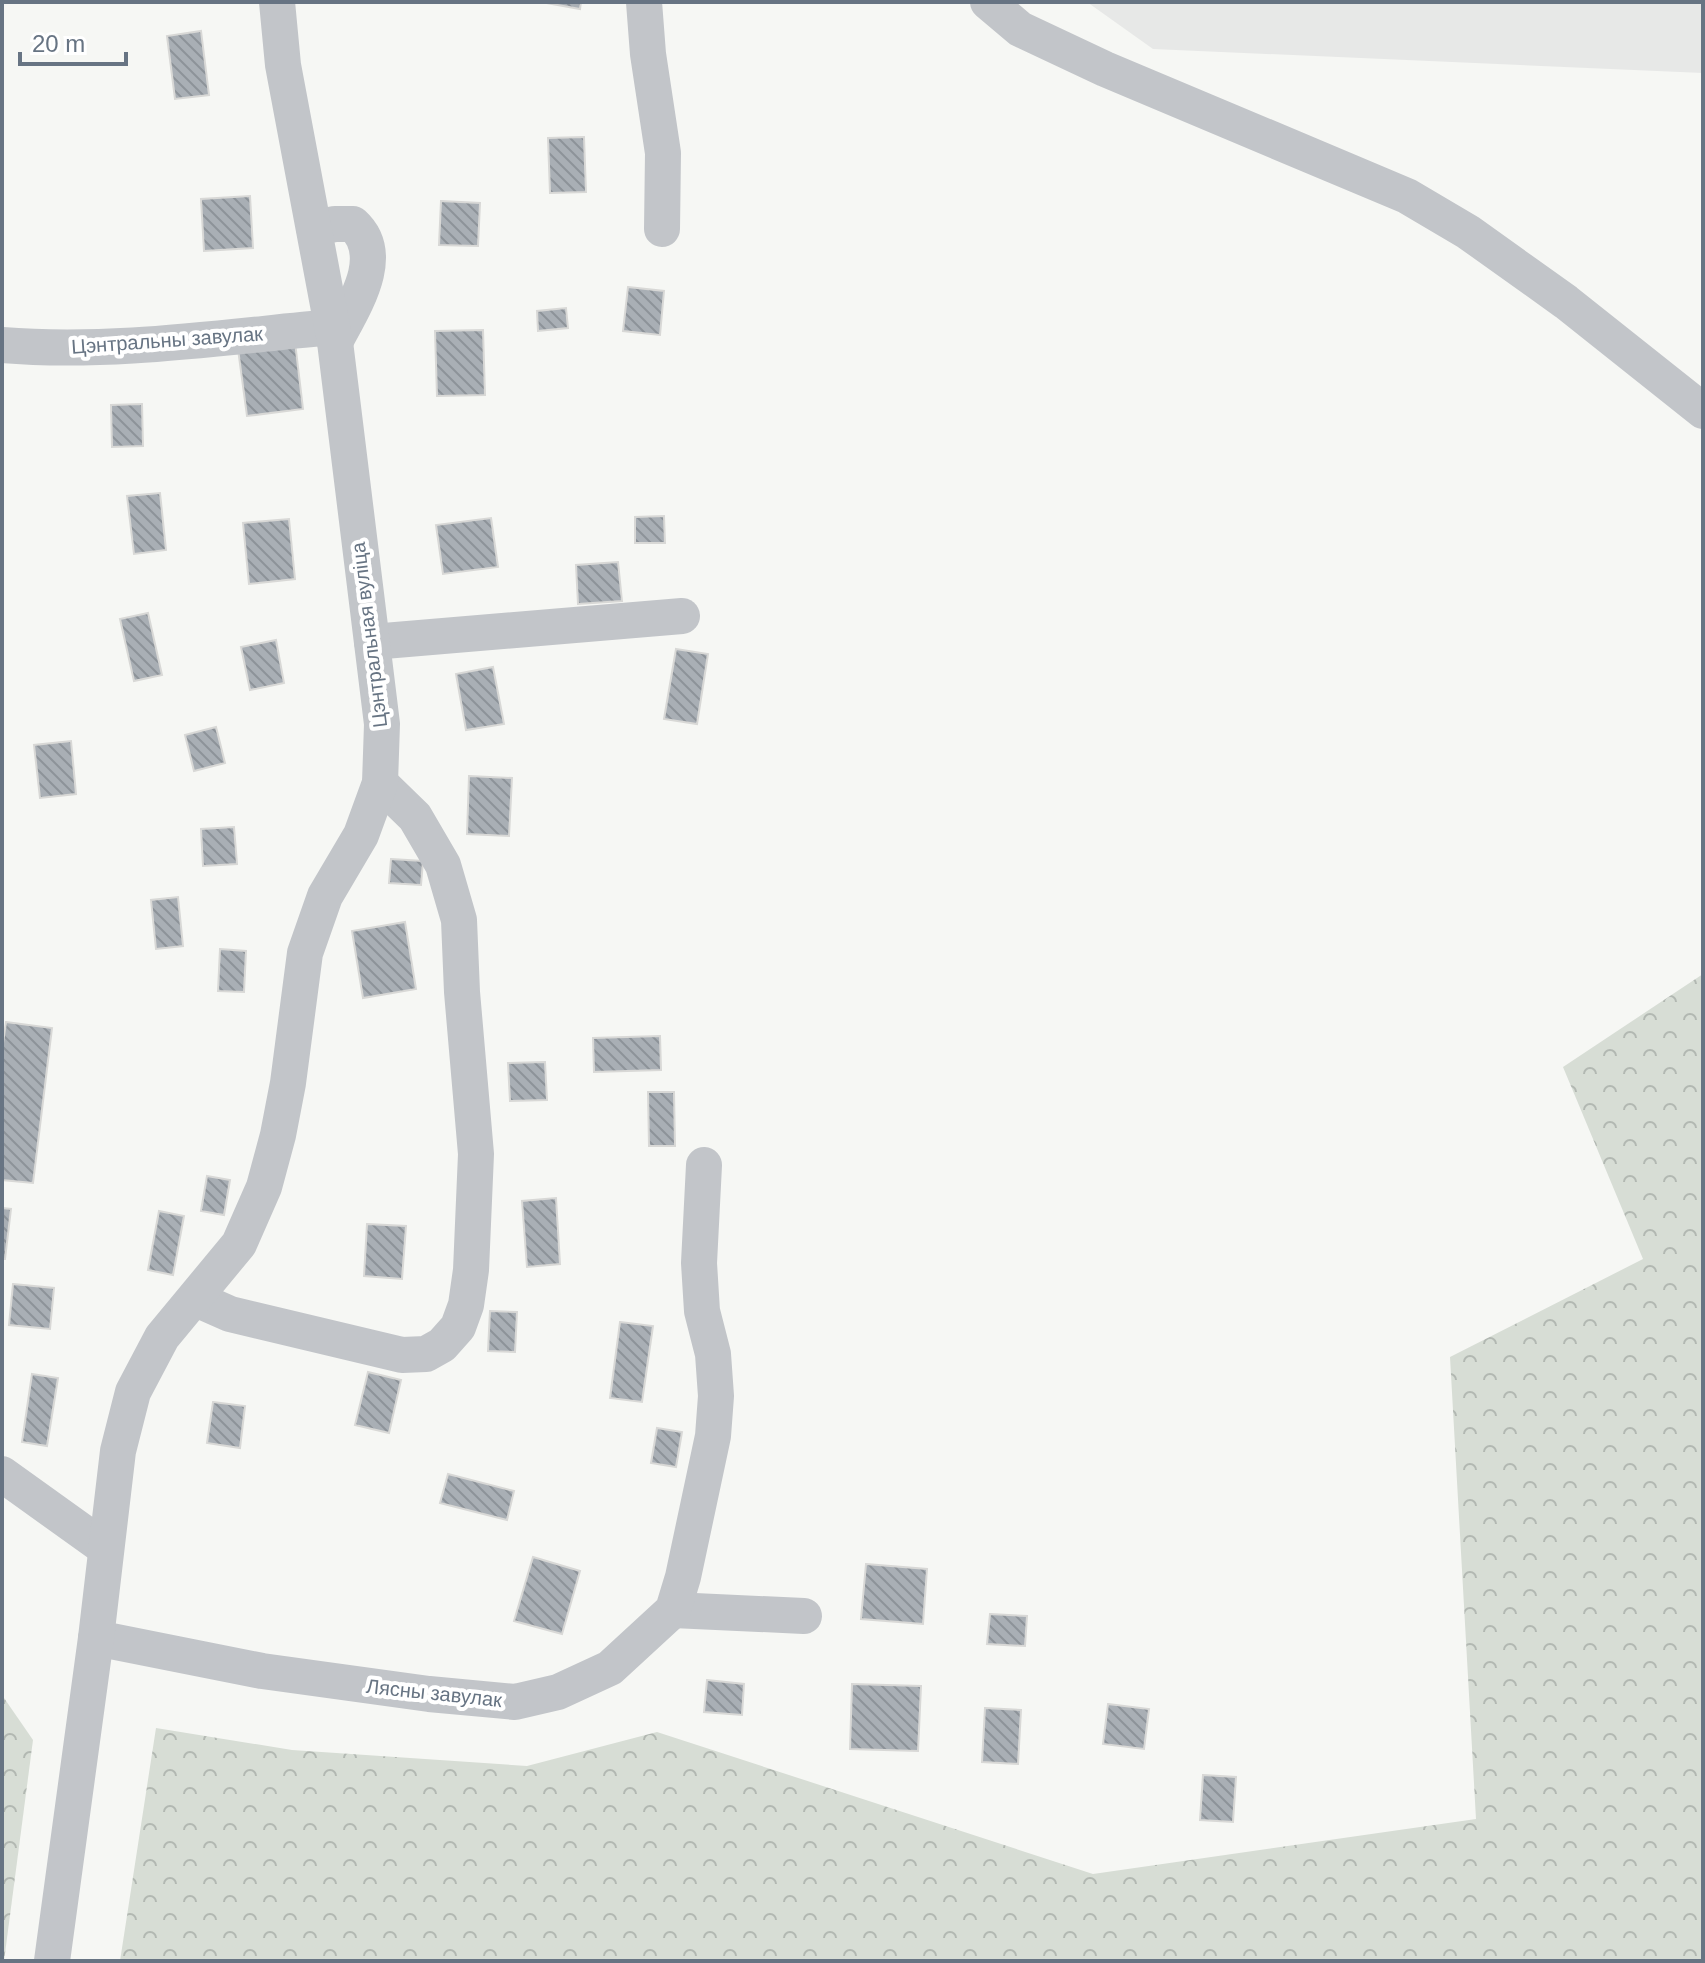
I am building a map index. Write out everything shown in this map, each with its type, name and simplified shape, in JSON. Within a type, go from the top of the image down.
[{"type":"street","name":"Цэнтральная вуліца","points":[[52,1961],[118,1451],[133,1392],[162,1337],[239,1244],[264,1187],[288,1083],[305,953],[325,896],[361,835],[380,783],[382,724],[334,334],[283,65],[277,2]]},
{"type":"street","points":[[644,2],[648,54],[663,153],[662,229]]},
{"type":"street","points":[[988,2],[1020,29],[1091,62],[1407,196],[1468,232],[1566,302],[1703,411]]},
{"type":"street","points":[[314,228],[353,224],[365,235],[368,254],[364,285],[334,334]]},
{"type":"street","name":"Цэнтральны завулак","points":[[2,345],[135,345],[334,334]]},
{"type":"street","points":[[372,642],[682,616]]},
{"type":"street","points":[[196,1299],[230,1314],[402,1355],[426,1354],[442,1345],[458,1327],[466,1305],[471,1270],[476,1154],[459,920],[443,865],[415,817],[380,783]]},
{"type":"street","points":[[704,1165],[700,1279],[702,1311],[713,1354],[716,1396],[713,1436],[702,1491],[673,1610],[804,1616]]},
{"type":"street","points":[[2,1474],[105,1548]]},
{"type":"street","name":"Лясны завулак","points":[[96,1638],[262,1671],[429,1694],[515,1702],[558,1692],[610,1668],[673,1610]]},
{"type":"shaded area","points":[[1087,2],[1703,2],[1703,73],[1153,49]]},
{"type":"green space","points":[[1703,974],[1703,1961],[120,1961],[156,1728],[292,1750],[527,1766],[657,1732],[1093,1874],[1476,1819],[1450,1357],[1643,1259],[1563,1067]]},
{"type":"green space","points":[[2,1695],[33,1740],[4,1961],[2,1961]]},
{"type":"building","points":[[541,2],[581,2],[580,9]]},
{"type":"building","points":[[201,31],[209,95],[175,99],[167,36]]},
{"type":"building","points":[[584,137],[586,192],[550,193],[548,138]]},
{"type":"building","points":[[250,196],[253,248],[204,251],[201,199]]},
{"type":"building","points":[[441,201],[480,203],[478,246],[439,245]]},
{"type":"building","points":[[628,287],[664,291],[660,335],[623,331]]},
{"type":"building","points":[[566,308],[568,328],[538,331],[537,311]]},
{"type":"building","points":[[483,330],[485,395],[437,396],[435,331]]},
{"type":"building","points":[[295,342],[303,409],[247,416],[238,349]]},
{"type":"building","points":[[142,404],[143,446],[112,447],[111,405]]},
{"type":"building","points":[[160,493],[166,550],[134,554],[127,496]]},
{"type":"building","points":[[664,516],[665,543],[635,543],[635,517]]},
{"type":"building","points":[[491,518],[498,567],[443,574],[436,525]]},
{"type":"building","points":[[289,519],[295,579],[249,584],[243,523]]},
{"type":"building","points":[[618,562],[622,601],[578,604],[576,565]]},
{"type":"building","points":[[148,613],[162,675],[134,681],[120,619]]},
{"type":"building","points":[[276,640],[284,683],[250,690],[241,647]]},
{"type":"building","points":[[676,649],[708,654],[697,724],[664,719]]},
{"type":"building","points":[[493,667],[504,724],[466,730],[456,674]]},
{"type":"building","points":[[216,727],[225,763],[194,771],[185,735]]},
{"type":"building","points":[[71,741],[76,794],[40,798],[34,745]]},
{"type":"building","points":[[469,776],[512,778],[509,836],[467,834]]},
{"type":"building","points":[[234,827],[237,864],[203,866],[201,829]]},
{"type":"building","points":[[391,859],[423,861],[421,885],[389,883]]},
{"type":"building","points":[[178,897],[183,946],[156,949],[151,900]]},
{"type":"building","points":[[405,922],[416,989],[363,998],[352,931]]},
{"type":"building","points":[[220,949],[246,951],[244,992],[218,991]]},
{"type":"building","points":[[6,1022],[52,1028],[33,1183],[2,1180],[2,1050]]},
{"type":"building","points":[[660,1036],[661,1070],[594,1072],[593,1038]]},
{"type":"building","points":[[545,1062],[547,1100],[510,1101],[508,1063]]},
{"type":"building","points":[[648,1092],[674,1092],[675,1146],[649,1146]]},
{"type":"building","points":[[207,1176],[230,1180],[224,1215],[201,1211]]},
{"type":"building","points":[[556,1198],[560,1264],[527,1267],[522,1201]]},
{"type":"building","points":[[2,1208],[11,1209],[5,1259],[2,1259]]},
{"type":"building","points":[[159,1211],[184,1216],[173,1275],[148,1270]]},
{"type":"building","points":[[367,1224],[406,1226],[402,1279],[364,1276]]},
{"type":"building","points":[[13,1284],[54,1288],[50,1329],[9,1325]]},
{"type":"building","points":[[490,1311],[517,1312],[515,1352],[488,1351]]},
{"type":"building","points":[[620,1322],[653,1326],[642,1402],[610,1398]]},
{"type":"building","points":[[368,1372],[401,1380],[389,1433],[355,1425]]},
{"type":"building","points":[[32,1374],[58,1378],[47,1446],[22,1442]]},
{"type":"building","points":[[213,1402],[245,1406],[240,1448],[207,1443]]},
{"type":"building","points":[[657,1428],[682,1432],[676,1467],[651,1463]]},
{"type":"building","points":[[448,1474],[514,1491],[507,1520],[440,1503]]},
{"type":"building","points":[[533,1557],[580,1571],[562,1634],[514,1621]]},
{"type":"building","points":[[866,1564],[927,1569],[923,1624],[861,1619]]},
{"type":"building","points":[[990,1614],[1027,1616],[1025,1646],[987,1644]]},
{"type":"building","points":[[707,1680],[744,1684],[742,1715],[704,1712]]},
{"type":"building","points":[[852,1684],[921,1686],[918,1751],[850,1749]]},
{"type":"building","points":[[1108,1704],[1149,1709],[1144,1749],[1103,1744]]},
{"type":"building","points":[[985,1708],[1021,1710],[1018,1764],[982,1762]]},
{"type":"building","points":[[1203,1775],[1236,1777],[1233,1822],[1200,1820]]}]
